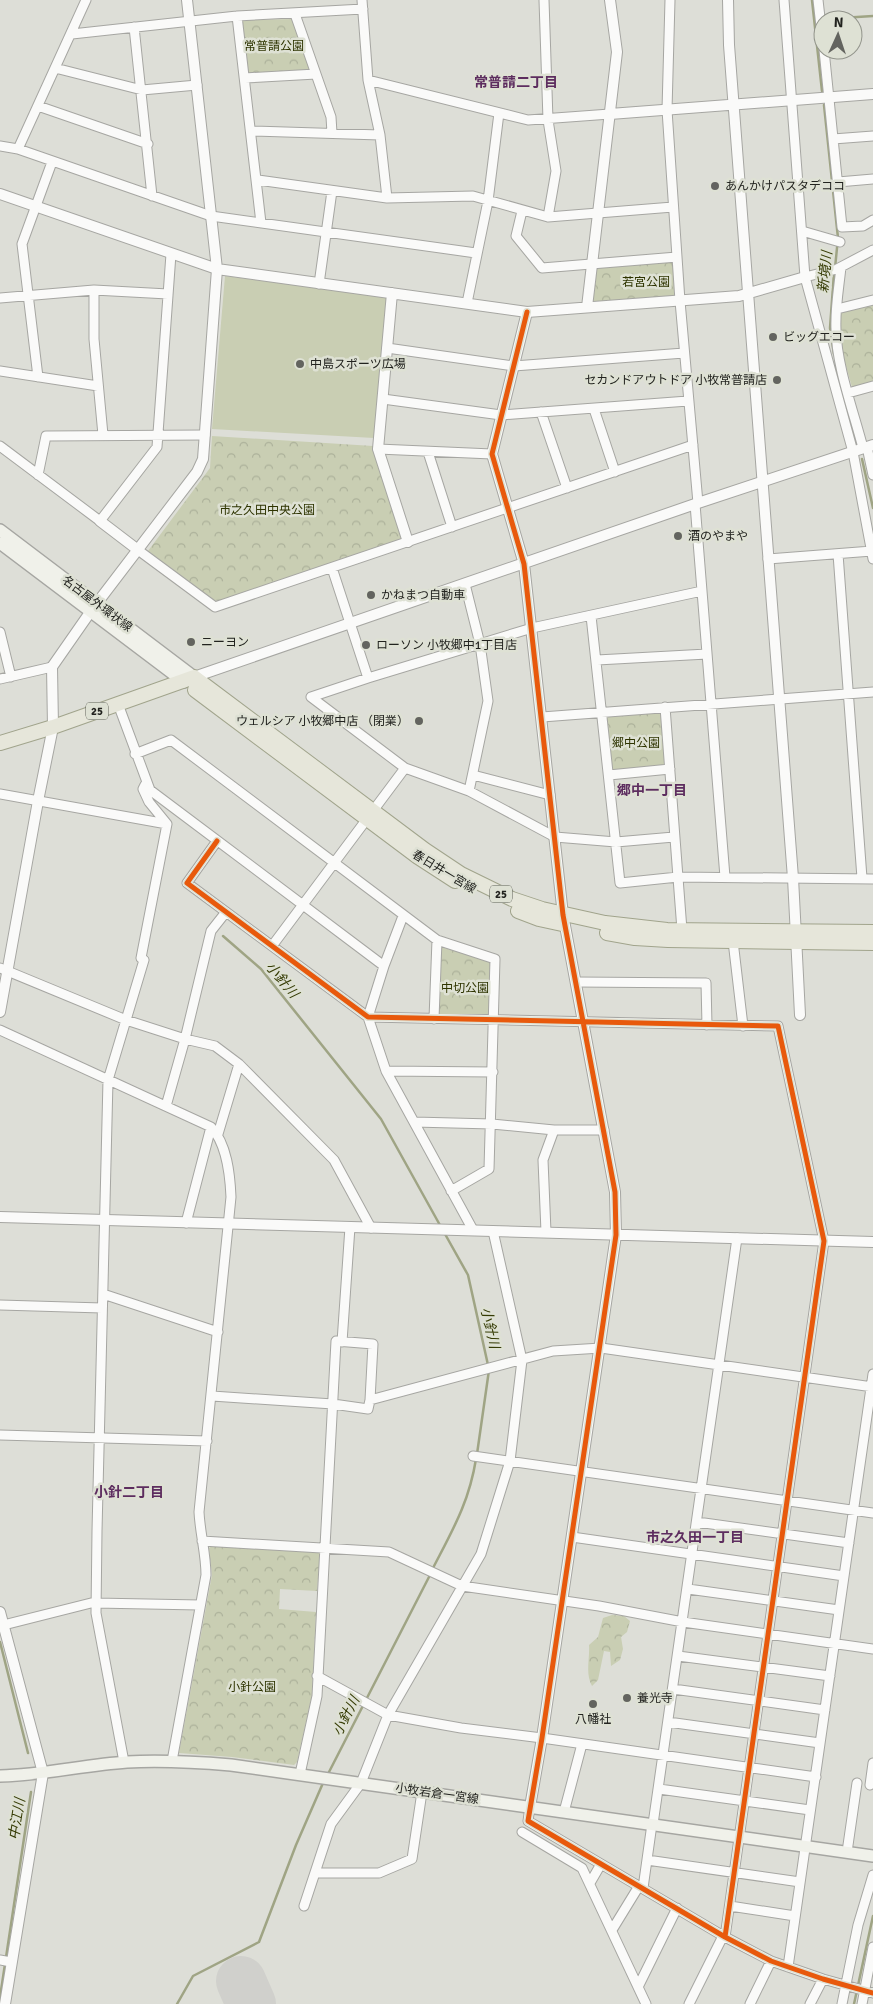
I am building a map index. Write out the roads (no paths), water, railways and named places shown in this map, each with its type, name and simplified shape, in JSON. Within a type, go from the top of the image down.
[{"type":"main road","name":"名古屋外環状線","points":[[0,530],[94,608]]},
{"type":"main road","name":"名古屋外環状線","points":[[0,543],[94,608],[189,679]]},
{"type":"main road","name":"25","points":[[0,743],[53,727],[189,679]]},
{"type":"main road","name":"春日井一宮線","points":[[189,679],[371,816],[418,857],[458,883],[506,906],[539,919],[636,928],[873,943]]},
{"type":"main road","name":"春日井一宮線","points":[[564,920],[635,938],[733,941],[873,932]]},
{"type":"main road","name":"小牧岩倉一宮線","points":[[0,1776],[43,1773],[124,1762],[172,1761],[231,1765],[873,1856]]},
{"type":"street","points":[[18,149],[86,0]]},
{"type":"street","points":[[0,1012],[4,970],[53,727],[52,667],[201,466],[217,269],[187,0]]},
{"type":"street","points":[[544,0],[548,120],[556,171],[548,217]]},
{"type":"street","points":[[587,307],[617,52],[610,0]]},
{"type":"street","points":[[670,0],[667,110],[725,877]]},
{"type":"street","points":[[728,0],[728,45],[793,878],[800,1015]]},
{"type":"street","points":[[768,559],[838,554],[872,555],[852,452],[806,277],[784,0]]},
{"type":"street","points":[[72,34],[190,20],[295,14],[363,4],[368,80],[380,135],[387,198]]},
{"type":"street","points":[[295,14],[331,117],[332,133]]},
{"type":"street","points":[[238,16],[262,223]]},
{"type":"street","points":[[134,27],[148,144],[152,196]]},
{"type":"street","points":[[825,60],[842,227],[863,226],[873,220]]},
{"type":"street","points":[[56,68],[142,90],[197,85]]},
{"type":"street","points":[[245,78],[316,74]]},
{"type":"street","points":[[368,80],[528,120],[548,120],[873,94]]},
{"type":"street","points":[[38,106],[148,144]]},
{"type":"street","points":[[467,303],[488,201],[499,113]]},
{"type":"street","points":[[251,131],[380,135]]},
{"type":"street","points":[[833,139],[873,136]]},
{"type":"street","points":[[0,146],[18,149],[212,216],[476,253]]},
{"type":"street","points":[[38,377],[22,244],[52,162]]},
{"type":"street","points":[[838,182],[873,179]]},
{"type":"street","points":[[258,180],[387,198],[472,196],[548,217],[674,207]]},
{"type":"street","points":[[319,284],[332,191]]},
{"type":"street","points":[[0,194],[217,269],[527,312],[739,296],[837,269],[873,250]]},
{"type":"street","points":[[522,211],[516,236],[542,268],[677,258]]},
{"type":"street","points":[[802,231],[838,241]]},
{"type":"street","points":[[100,521],[156,447],[171,254]]},
{"type":"street","points":[[837,269],[837,342],[848,393],[868,447],[873,475]]},
{"type":"street","points":[[0,298],[94,290],[168,294]]},
{"type":"street","points":[[94,290],[94,339],[103,434]]},
{"type":"street","points":[[392,293],[378,449],[408,542]]},
{"type":"street","points":[[837,309],[873,300]]},
{"type":"street","points":[[527,312],[492,454],[524,564],[564,920],[615,1192],[616,1235],[582,1472],[528,1821],[724,1937],[771,1961],[859,1990]]},
{"type":"street","points":[[387,348],[514,366],[684,353]]},
{"type":"street","points":[[0,371],[98,386]]},
{"type":"street","points":[[848,393],[873,386]]},
{"type":"street","points":[[383,399],[502,415],[688,401]]},
{"type":"street","points":[[594,409],[615,472]]},
{"type":"street","points":[[541,412],[566,488]]},
{"type":"street","points":[[38,475],[46,436],[103,434],[205,435]]},
{"type":"street","points":[[0,446],[215,607],[693,446]]},
{"type":"street","points":[[189,679],[697,503],[868,447]]},
{"type":"street","points":[[378,449],[492,454]]},
{"type":"street","points":[[428,452],[452,527]]},
{"type":"street","points":[[838,554],[862,878]]},
{"type":"street","points":[[332,568],[368,678]]},
{"type":"street","points":[[465,584],[480,644],[488,701],[469,791]]},
{"type":"street","points":[[674,837],[616,842],[555,837],[469,791],[405,768],[311,697],[532,628],[702,591]]},
{"type":"street","points":[[591,616],[620,882],[678,877],[873,879]]},
{"type":"street","points":[[0,632],[11,677]]},
{"type":"street","points":[[596,660],[707,654]]},
{"type":"street","points":[[0,679],[52,667]]},
{"type":"street","points":[[542,717],[873,692]]},
{"type":"street","points":[[118,704],[150,790],[384,966]]},
{"type":"street","points":[[665,707],[682,930]]},
{"type":"street","points":[[136,754],[171,740],[437,940],[495,958],[495,1020],[489,1169],[451,1191]]},
{"type":"street","points":[[272,946],[405,768]]},
{"type":"street","points":[[609,775],[670,769]]},
{"type":"street","points":[[473,775],[550,795]]},
{"type":"street","points":[[146,783],[143,789],[149,802],[167,824]]},
{"type":"street","points":[[0,794],[167,824]]},
{"type":"street","points":[[124,1762],[95,1602],[108,1080],[144,960],[141,958],[167,824]]},
{"type":"street","points":[[217,841],[186,883],[368,1017],[778,1026],[824,1241],[730,1906],[724,1937],[689,2004]]},
{"type":"street","points":[[166,1106],[185,1039],[211,931],[226,912]]},
{"type":"street","points":[[404,916],[384,966],[368,1017],[386,1071],[473,1230]]},
{"type":"street","points":[[434,1019],[437,940]]},
{"type":"street","points":[[733,941],[743,1026]]},
{"type":"street","points":[[4,970],[126,1020],[185,1039],[215,1046],[239,1064],[334,1160],[371,1228]]},
{"type":"street","points":[[576,982],[706,984],[707,1025]]},
{"type":"street","points":[[0,1030],[211,1127],[218,1134],[228,1164],[230,1181],[228,1224],[208,1441],[199,1512],[202,1542],[206,1558],[206,1575],[172,1761]]},
{"type":"street","points":[[218,1134],[239,1064]]},
{"type":"street","points":[[386,1071],[493,1072]]},
{"type":"street","points":[[414,1122],[492,1124],[554,1130],[604,1130]]},
{"type":"street","points":[[186,1222],[211,1127]]},
{"type":"street","points":[[546,1232],[542,1160],[554,1130]]},
{"type":"street","points":[[0,1217],[873,1242]]},
{"type":"street","points":[[342,1342],[350,1227]]},
{"type":"street","points":[[304,1906],[317,1873],[332,1824],[361,1783],[388,1715],[481,1554],[510,1461],[522,1360],[493,1231]]},
{"type":"street","points":[[612,1930],[641,1887],[647,1860],[664,1756],[736,1238]]},
{"type":"street","points":[[103,1294],[218,1332]]},
{"type":"street","points":[[0,1305],[102,1308]]},
{"type":"street","points":[[212,1396],[333,1404],[368,1409],[373,1344],[336,1341],[333,1404],[316,1696],[300,1774]]},
{"type":"street","points":[[370,1400],[553,1351],[600,1348],[872,1387]]},
{"type":"street","points":[[788,1967],[873,1374]]},
{"type":"street","points":[[0,1435],[208,1441]]},
{"type":"street","points":[[473,1456],[873,1513]]},
{"type":"street","points":[[697,1522],[849,1543]]},
{"type":"street","points":[[572,1537],[844,1576]]},
{"type":"street","points":[[202,1542],[389,1552],[462,1586],[599,1606],[683,1622],[873,1649]]},
{"type":"street","points":[[688,1588],[839,1610]]},
{"type":"street","points":[[1,1625],[95,1602],[200,1605]]},
{"type":"street","points":[[0,1612],[1,1625],[43,1773],[11,1962],[6,2004]]},
{"type":"street","points":[[678,1656],[830,1676]]},
{"type":"street","points":[[317,1676],[388,1715],[461,1728],[816,1777]]},
{"type":"street","points":[[673,1689],[825,1710]]},
{"type":"street","points":[[668,1722],[820,1744]]},
{"type":"street","points":[[564,1812],[582,1744]]},
{"type":"street","points":[[870,1785],[873,1763]]},
{"type":"street","points":[[847,1852],[857,1784]]},
{"type":"street","points":[[659,1788],[810,1810]]},
{"type":"street","points":[[317,1873],[379,1873],[412,1859],[422,1792]]},
{"type":"street","points":[[522,1832],[582,1868],[646,2004]]},
{"type":"street","points":[[647,1860],[800,1882]]},
{"type":"street","points":[[590,1883],[601,1864]]},
{"type":"street","points":[[862,2004],[859,1990],[858,1925],[873,1875]]},
{"type":"street","points":[[730,1906],[795,1916]]},
{"type":"street","points":[[638,1987],[677,1908]]},
{"type":"street","points":[[842,2004],[859,1990],[873,1947]]},
{"type":"street","points":[[0,1960],[11,1962]]},
{"type":"street","points":[[750,2004],[771,1961]]},
{"type":"street","points":[[810,2004],[823,1979]]},
{"type":"waterway","name":"新境川","points":[[812,0],[822,91]]},
{"type":"waterway","points":[[863,17],[873,16]]},
{"type":"waterway","name":"新境川","points":[[824,105],[838,238],[835,268]]},
{"type":"waterway","name":"新境川","points":[[834,273],[830,328],[834,354]]},
{"type":"waterway","name":"新境川","points":[[862,459],[873,508]]},
{"type":"waterway","name":"小針川","points":[[223,936],[261,969],[381,1119],[441,1227]]},
{"type":"waterway","name":"小針川","points":[[445,1234],[468,1275],[488,1365]]},
{"type":"waterway","name":"小針川","points":[[477,1454],[489,1370]]},
{"type":"waterway","name":"小針川","points":[[432,1570],[464,1503],[476,1459]]},
{"type":"waterway","name":"小針川","points":[[329,1772],[430,1575]]},
{"type":"waterway","name":"中江川","points":[[0,1642],[28,1753]]},
{"type":"waterway","name":"小針川","points":[[177,2004],[193,1976],[259,1942],[296,1845],[323,1783]]},
{"type":"waterway","name":"中江川","points":[[0,1997],[31,1792]]},
{"type":"waterway","name":"新境川","points":[[854,2004],[873,1916]]},
{"type":"place","name":"あんかけパスタデココ","points":[[715,186]]},
{"type":"place","name":"ビッグエコー","points":[[773,337]]},
{"type":"place","name":"中島スポーツ広場","points":[[300,364]]},
{"type":"place","name":"セカンドアウトドア 小牧常普請店","points":[[777,380]]},
{"type":"place","name":"酒のやまや","points":[[678,536]]},
{"type":"place","name":"かねまつ自動車","points":[[371,595]]},
{"type":"place","name":"ニーヨン","points":[[191,642]]},
{"type":"place","name":"ローソン 小牧郷中1丁目店","points":[[366,645]]},
{"type":"place","name":"ウェルシア 小牧郷中店 （閉業）","points":[[419,721]]},
{"type":"place","name":"養光寺","points":[[627,1698]]},
{"type":"place","name":"八幡社","points":[[593,1704]]},
{"type":"district","name":"常普請二丁目","points":[[516,82]]},
{"type":"district","name":"郷中一丁目","points":[[652,790]]},
{"type":"district","name":"小針二丁目","points":[[129,1492]]},
{"type":"district","name":"市之久田一丁目","points":[[695,1537]]},
{"type":"park label","name":"常普請公園","points":[[274,46]]},
{"type":"park label","name":"若宮公園","points":[[646,282]]},
{"type":"park label","name":"市之久田中央公園","points":[[267,510]]},
{"type":"park label","name":"郷中公園","points":[[636,743]]},
{"type":"park label","name":"中切公園","points":[[465,988]]},
{"type":"park label","name":"小針公園","points":[[252,1687]]}]
